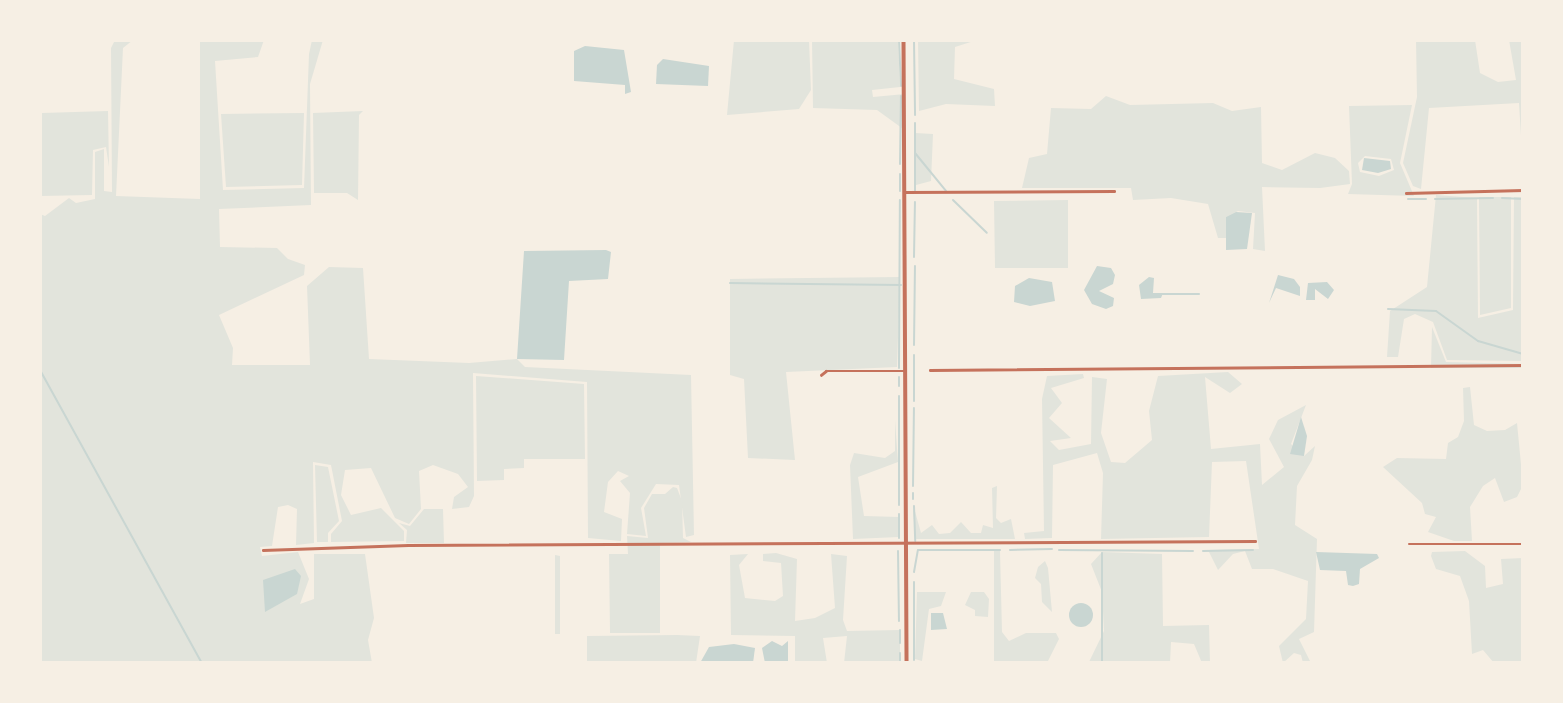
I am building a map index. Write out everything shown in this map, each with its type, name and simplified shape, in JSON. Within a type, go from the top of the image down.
[{"type":"street","points":[[904,40],[907,663]]},
{"type":"street","points":[[1406,193],[1523,190]]},
{"type":"street","points":[[906,192],[1114,191]]},
{"type":"street","points":[[930,370],[1523,365]]},
{"type":"street","points":[[821,375],[826,371],[905,371]]},
{"type":"street","points":[[263,550],[408,545],[1255,541]]},
{"type":"street","points":[[1409,544],[1523,544]]},
{"type":"shaded area","points":[[115,40],[133,40],[123,48],[116,196],[200,199],[200,40],[264,40],[258,57],[215,61],[223,190],[304,188],[309,54],[312,40],[323,40],[310,84],[311,205],[219,209],[220,247],[277,248],[288,259],[305,265],[304,275],[219,315],[233,348],[232,365],[310,365],[307,286],[329,267],[363,268],[369,359],[469,363],[517,359],[525,367],[691,375],[694,535],[686,537],[679,485],[656,484],[641,508],[646,536],[627,534],[630,493],[620,481],[629,476],[618,471],[608,482],[604,512],[622,519],[621,541],[588,538],[587,382],[473,373],[474,496],[469,507],[452,509],[454,497],[468,487],[458,474],[433,465],[419,471],[421,509],[409,524],[395,518],[371,468],[345,470],[341,495],[351,515],[381,508],[404,531],[404,541],[331,542],[331,534],[342,521],[331,465],[313,462],[314,543],[296,545],[297,509],[288,505],[278,507],[272,546],[260,547],[262,556],[298,552],[309,579],[300,604],[314,599],[314,554],[365,554],[374,618],[368,640],[372,663],[40,663],[40,214],[45,216],[69,198],[76,203],[95,199],[95,152],[104,149],[104,191],[112,192],[111,48]]},
{"type":"shaded area","points":[[734,40],[809,40],[811,90],[799,109],[727,115]]},
{"type":"shaded area","points":[[812,40],[898,40],[900,87],[872,90],[873,97],[905,94],[906,131],[877,110],[813,108]]},
{"type":"shaded area","points":[[918,40],[977,40],[955,47],[954,79],[994,89],[995,106],[946,104],[919,111]]},
{"type":"shaded area","points":[[1416,40],[1475,40],[1480,73],[1498,82],[1516,80],[1509,40],[1523,40],[1523,168],[1519,103],[1429,108],[1421,189],[1413,186],[1403,163],[1417,97]]},
{"type":"shaded area","points":[[585,46],[624,50],[631,92],[625,94],[625,85],[574,81],[574,51]]},
{"type":"shaded area","points":[[663,59],[709,66],[708,86],[656,84],[657,65]]},
{"type":"shaded area","points":[[1106,96],[1130,105],[1213,103],[1232,111],[1261,107],[1262,163],[1282,170],[1315,153],[1335,158],[1349,171],[1350,184],[1320,188],[1262,187],[1265,251],[1253,249],[1255,213],[1238,211],[1226,217],[1227,238],[1218,238],[1208,204],[1171,198],[1133,200],[1131,188],[1022,188],[1029,158],[1047,154],[1051,108],[1091,109]]},
{"type":"shaded area","points":[[1412,105],[1400,163],[1414,196],[1348,194],[1352,184],[1349,106]],"holes":[[[1365,156],[1391,159],[1394,170],[1379,176],[1360,172],[1358,163]]]},
{"type":"shaded area","points":[[108,111],[109,167],[106,147],[93,150],[92,195],[40,196],[42,113]]},
{"type":"shaded area","points":[[363,111],[359,115],[358,200],[347,193],[314,193],[313,113]]},
{"type":"shaded area","points":[[304,113],[302,185],[226,187],[221,114]]},
{"type":"shaded area","points":[[915,133],[933,134],[931,181],[916,185]]},
{"type":"shaded area","points":[[1364,158],[1390,161],[1391,169],[1378,173],[1362,170]]},
{"type":"shaded area","points":[[1436,195],[1477,198],[1478,318],[1513,310],[1514,197],[1523,197],[1523,361],[1447,360],[1433,322],[1415,314],[1404,319],[1398,357],[1387,357],[1390,311],[1427,287]]},
{"type":"shaded area","points":[[1479,197],[1511,197],[1511,308],[1480,315]]},
{"type":"shaded area","points":[[1068,200],[1068,268],[995,268],[994,201]]},
{"type":"shaded area","points":[[1236,212],[1252,213],[1247,249],[1226,250],[1226,217]]},
{"type":"shaded area","points":[[524,251],[611,252],[608,279],[569,281],[564,360],[517,359]]},
{"type":"shaded area","points":[[1097,266],[1111,268],[1115,275],[1113,284],[1099,291],[1114,298],[1113,306],[1106,309],[1092,304],[1084,290]]},
{"type":"shaded area","points":[[1278,275],[1294,279],[1300,287],[1300,296],[1276,288],[1269,303]]},
{"type":"shaded area","points":[[900,277],[897,367],[786,372],[795,460],[748,458],[744,379],[730,375],[730,279]]},
{"type":"shaded area","points":[[1149,277],[1154,278],[1153,293],[1163,293],[1161,298],[1141,299],[1139,285]]},
{"type":"shaded area","points":[[1029,278],[1052,282],[1055,301],[1030,306],[1014,302],[1015,286]]},
{"type":"shaded area","points":[[1327,282],[1334,290],[1328,299],[1315,289],[1315,300],[1306,300],[1308,283]]},
{"type":"shaded area","points":[[1432,327],[1446,362],[1523,364],[1523,368],[1431,368]]},
{"type":"shaded area","points":[[1228,372],[1242,384],[1230,393],[1205,377],[1211,449],[1260,444],[1262,485],[1284,467],[1269,439],[1278,420],[1306,405],[1291,444],[1304,456],[1315,446],[1312,460],[1297,486],[1295,525],[1317,539],[1314,632],[1299,639],[1311,663],[1303,663],[1301,655],[1294,653],[1283,663],[1279,646],[1306,619],[1308,581],[1273,569],[1252,569],[1245,551],[1233,554],[1218,570],[1208,550],[1259,549],[1246,461],[1212,462],[1209,537],[1101,539],[1103,473],[1097,453],[1053,465],[1052,538],[1025,539],[1024,533],[1044,531],[1042,399],[1047,376],[1083,374],[1084,378],[1051,388],[1062,403],[1049,418],[1071,438],[1050,441],[1059,450],[1091,444],[1092,377],[1107,379],[1101,433],[1111,462],[1125,463],[1152,440],[1149,411],[1158,376]]},
{"type":"shaded area","points":[[476,376],[584,384],[585,459],[524,459],[524,468],[504,469],[504,480],[477,481]]},
{"type":"shaded area","points":[[1470,387],[1474,425],[1487,431],[1505,430],[1517,423],[1523,485],[1517,497],[1504,502],[1495,478],[1483,486],[1470,507],[1472,541],[1454,541],[1428,532],[1436,517],[1425,514],[1422,503],[1383,467],[1397,458],[1446,459],[1448,443],[1458,437],[1464,421],[1463,388]]},
{"type":"shaded area","points":[[1301,417],[1307,436],[1304,456],[1290,454]]},
{"type":"shaded area","points":[[895,420],[898,462],[858,477],[864,516],[899,517],[899,537],[853,539],[850,465],[854,453],[885,458],[895,451]]},
{"type":"shaded area","points":[[315,465],[328,467],[339,521],[328,533],[328,542],[317,542]]},
{"type":"shaded area","points":[[997,486],[996,518],[1001,523],[1011,519],[1015,539],[915,539],[913,504],[921,533],[932,525],[939,534],[950,533],[961,522],[971,533],[981,533],[983,525],[993,528],[992,488]]},
{"type":"shaded area","points":[[673,487],[677,488],[682,501],[683,538],[691,542],[660,543],[660,633],[610,633],[609,554],[628,554],[627,536],[648,538],[644,508],[652,494],[665,494]]},
{"type":"shaded area","points":[[424,509],[443,509],[444,543],[406,543],[407,530],[399,523],[410,526]]},
{"type":"shaded area","points":[[994,551],[1000,551],[1002,632],[1009,641],[1026,633],[1056,633],[1059,639],[1047,663],[994,663]]},
{"type":"shaded area","points":[[1465,551],[1485,566],[1486,588],[1503,584],[1501,559],[1523,558],[1523,663],[1494,663],[1483,650],[1472,654],[1469,601],[1460,576],[1436,569],[1431,556],[1432,552]]},
{"type":"shaded area","points":[[1102,552],[1162,554],[1163,626],[1209,625],[1210,663],[1202,663],[1194,644],[1171,642],[1170,663],[1083,663],[1089,662],[1104,631],[1102,592],[1091,564]]},
{"type":"shaded area","points":[[1316,552],[1377,554],[1379,558],[1360,569],[1359,584],[1353,586],[1348,585],[1346,571],[1320,570]]},
{"type":"shaded area","points":[[776,553],[797,559],[795,621],[815,618],[835,608],[831,554],[847,556],[843,620],[847,631],[900,630],[900,663],[844,663],[847,636],[823,638],[827,663],[795,663],[795,636],[731,635],[730,555],[748,554],[739,565],[745,598],[775,601],[783,596],[781,563],[763,561],[763,554]]},
{"type":"shaded area","points":[[555,555],[560,556],[560,634],[555,634]]},
{"type":"shaded area","points":[[1045,561],[1052,612],[1042,602],[1041,584],[1035,578],[1038,567]]},
{"type":"shaded area","points":[[295,569],[301,576],[297,594],[265,612],[263,580]]},
{"type":"shaded area","points":[[917,592],[946,592],[941,606],[929,609],[922,661],[915,659]]},
{"type":"shaded area","points":[[971,592],[984,592],[989,599],[988,617],[975,616],[975,610],[965,605]]},
{"type":"shaded area","points":[[1081,603],[1089,607],[1093,615],[1089,623],[1081,627],[1073,623],[1069,615],[1073,607]]},
{"type":"shaded area","points":[[931,613],[943,613],[947,629],[931,630]]},
{"type":"shaded area","points":[[587,636],[700,636],[696,663],[587,663]]},
{"type":"shaded area","points":[[772,641],[782,646],[788,641],[788,662],[765,663],[762,648]]},
{"type":"shaded area","points":[[734,644],[755,648],[753,663],[700,663],[709,647]]},
{"type":"waterway","points":[[899,40],[901,86]]},
{"type":"waterway","points":[[914,40],[915,115]]},
{"type":"waterway","points":[[900,164],[901,96]]},
{"type":"waterway","points":[[915,123],[915,191]]},
{"type":"waterway","points":[[915,153],[946,191]]},
{"type":"waterway","points":[[900,174],[900,191]]},
{"type":"waterway","points":[[1435,199],[1493,198]]},
{"type":"waterway","points":[[1502,198],[1523,199]]},
{"type":"waterway","points":[[1408,199],[1426,199]]},
{"type":"waterway","points":[[899,368],[900,200]]},
{"type":"waterway","points":[[953,200],[987,233]]},
{"type":"waterway","points":[[914,257],[915,202]]},
{"type":"waterway","points":[[914,345],[915,266]]},
{"type":"waterway","points":[[730,283],[901,285]]},
{"type":"waterway","points":[[1161,294],[1199,294]]},
{"type":"waterway","points":[[1388,309],[1436,311],[1478,341],[1523,354]]},
{"type":"waterway","points":[[914,355],[914,401]]},
{"type":"waterway","points":[[40,370],[202,663]]},
{"type":"waterway","points":[[899,377],[899,386]]},
{"type":"waterway","points":[[899,396],[899,505]]},
{"type":"waterway","points":[[913,486],[914,408]]},
{"type":"waterway","points":[[913,493],[913,499]]},
{"type":"waterway","points":[[914,506],[915,541]]},
{"type":"waterway","points":[[899,514],[899,538]]},
{"type":"waterway","points":[[1010,550],[1052,549]]},
{"type":"waterway","points":[[914,572],[918,550],[1000,550]]},
{"type":"waterway","points":[[1059,550],[1193,551]]},
{"type":"waterway","points":[[1203,551],[1253,550]]},
{"type":"waterway","points":[[898,551],[899,621]]},
{"type":"waterway","points":[[1102,553],[1102,663]]},
{"type":"waterway","points":[[914,582],[914,660]]},
{"type":"waterway","points":[[900,630],[900,643]]},
{"type":"waterway","points":[[900,653],[900,663]]}]
